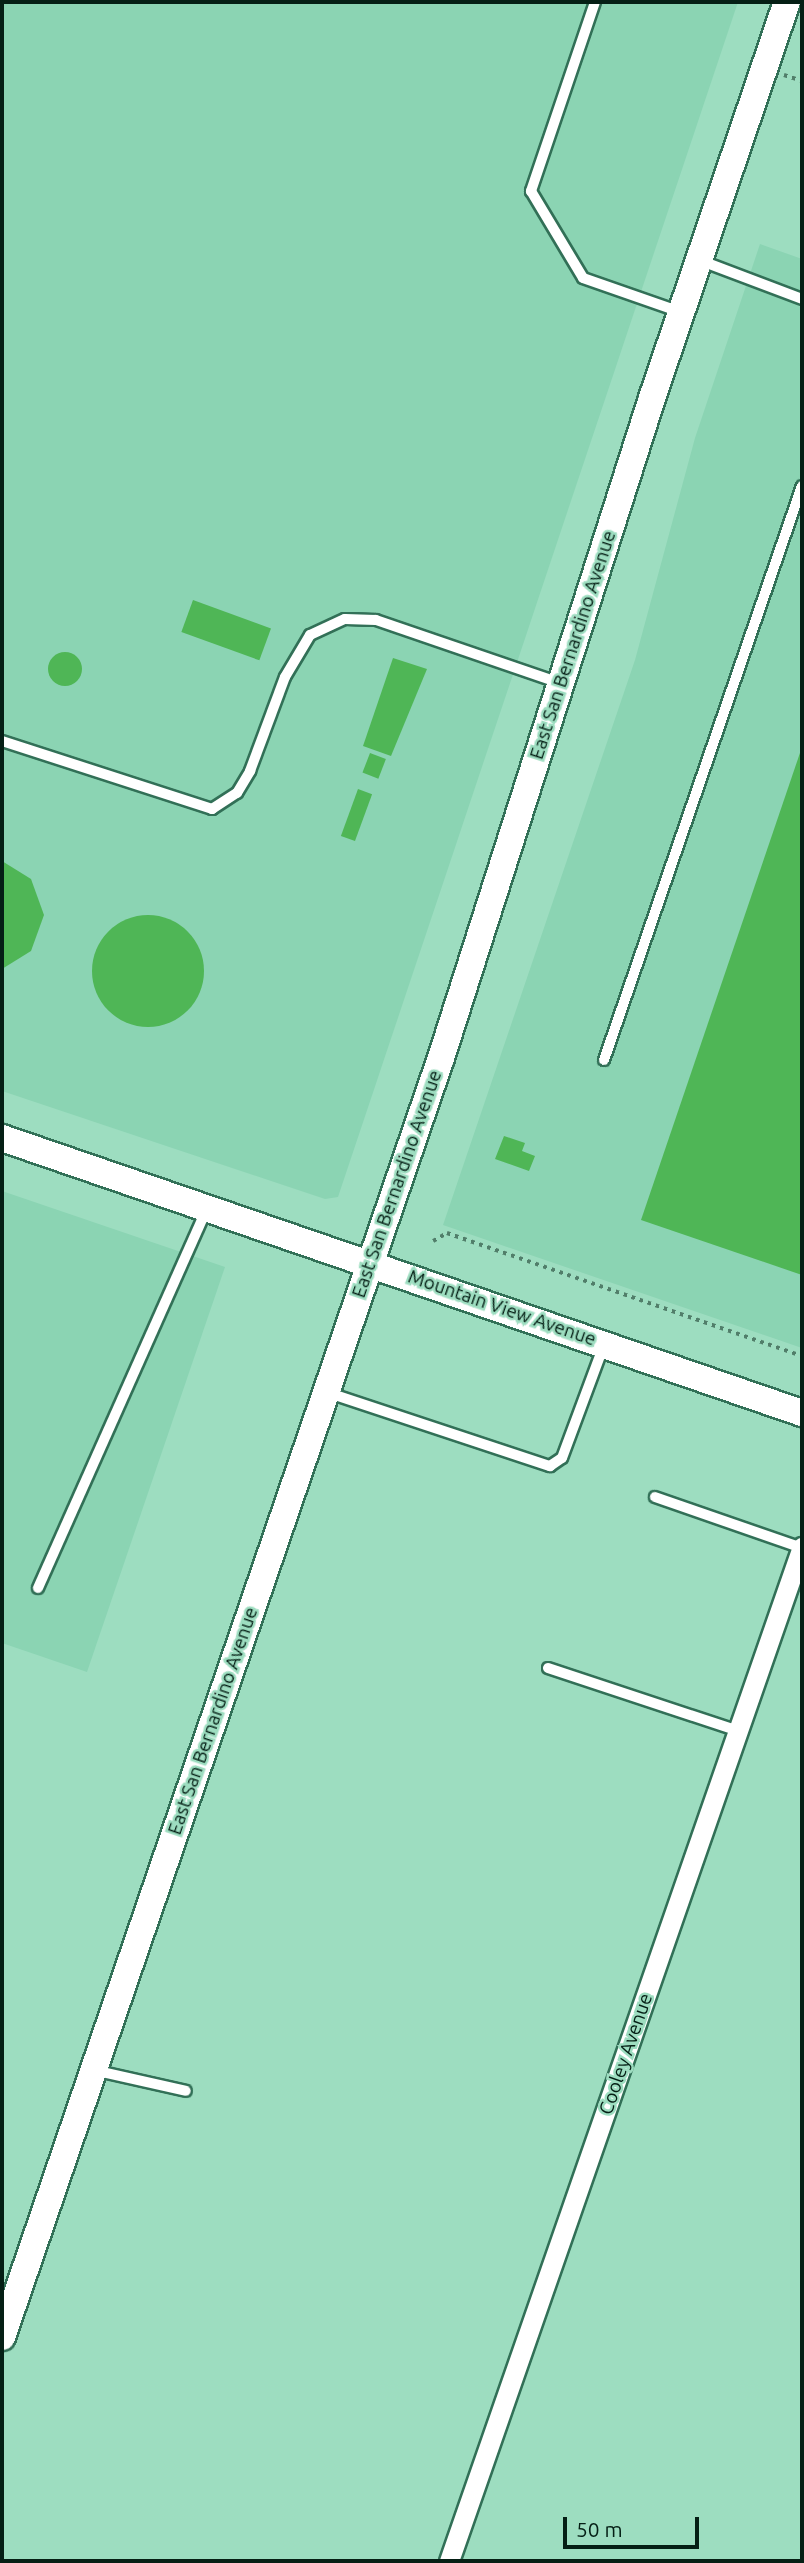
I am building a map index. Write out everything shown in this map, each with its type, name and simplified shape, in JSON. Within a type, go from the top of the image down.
[{"type":"main road","name":"East San Bernardino Avenue","points":[[2,2337],[325,1392],[561,683],[681,312],[787,2]]},
{"type":"main road","name":"Mountain View Avenue","points":[[2,1139],[605,1343],[802,1413]]},
{"type":"street","name":"Cooley Avenue","points":[[449,2561],[802,1548]]},
{"type":"lane","points":[[595,2],[531,191],[583,278],[681,312]]},
{"type":"lane","points":[[699,259],[802,299]]},
{"type":"lane","points":[[604,1060],[802,486]]},
{"type":"lane","points":[[2,741],[212,809],[237,793],[250,771],[285,677],[310,635],[345,619],[376,620],[561,683]]},
{"type":"lane","points":[[38,1588],[206,1209]]},
{"type":"lane","points":[[325,1392],[550,1466],[562,1458],[605,1343]]},
{"type":"lane","points":[[655,1497],[802,1548]]},
{"type":"lane","points":[[548,1668],[738,1731]]},
{"type":"lane","points":[[93,2070],[186,2091]]},
{"type":"path","points":[[433,1241],[447,1233],[802,1356]]},
{"type":"shaded area","points":[[2,2],[738,2],[338,1197],[325,1199],[2,1091]]},
{"type":"shaded area","points":[[760,244],[802,259],[802,1348],[443,1225],[635,660],[695,438]]},
{"type":"shaded area","points":[[2,1191],[225,1267],[87,1672],[2,1643]]},
{"type":"building","points":[[193,600],[271,628],[259,660],[181,632]]},
{"type":"building","points":[[65,652],[77,657],[82,669],[77,681],[65,686],[53,681],[48,669],[53,657]]},
{"type":"building","points":[[393,658],[427,669],[391,756],[363,746]]},
{"type":"building","points":[[802,747],[802,1275],[641,1220]]},
{"type":"building","points":[[370,753],[386,759],[378,779],[362,773]]},
{"type":"building","points":[[358,789],[372,794],[355,841],[341,836]]},
{"type":"building","points":[[2,861],[31,879],[44,915],[31,951],[2,969]]},
{"type":"building","points":[[148,915],[169,920],[187,932],[199,950],[204,971],[199,992],[187,1010],[169,1022],[148,1027],[127,1022],[109,1010],[97,992],[92,971],[97,950],[109,932],[127,920]]},
{"type":"building","points":[[504,1136],[525,1143],[522,1151],[535,1156],[529,1171],[495,1159]]}]
